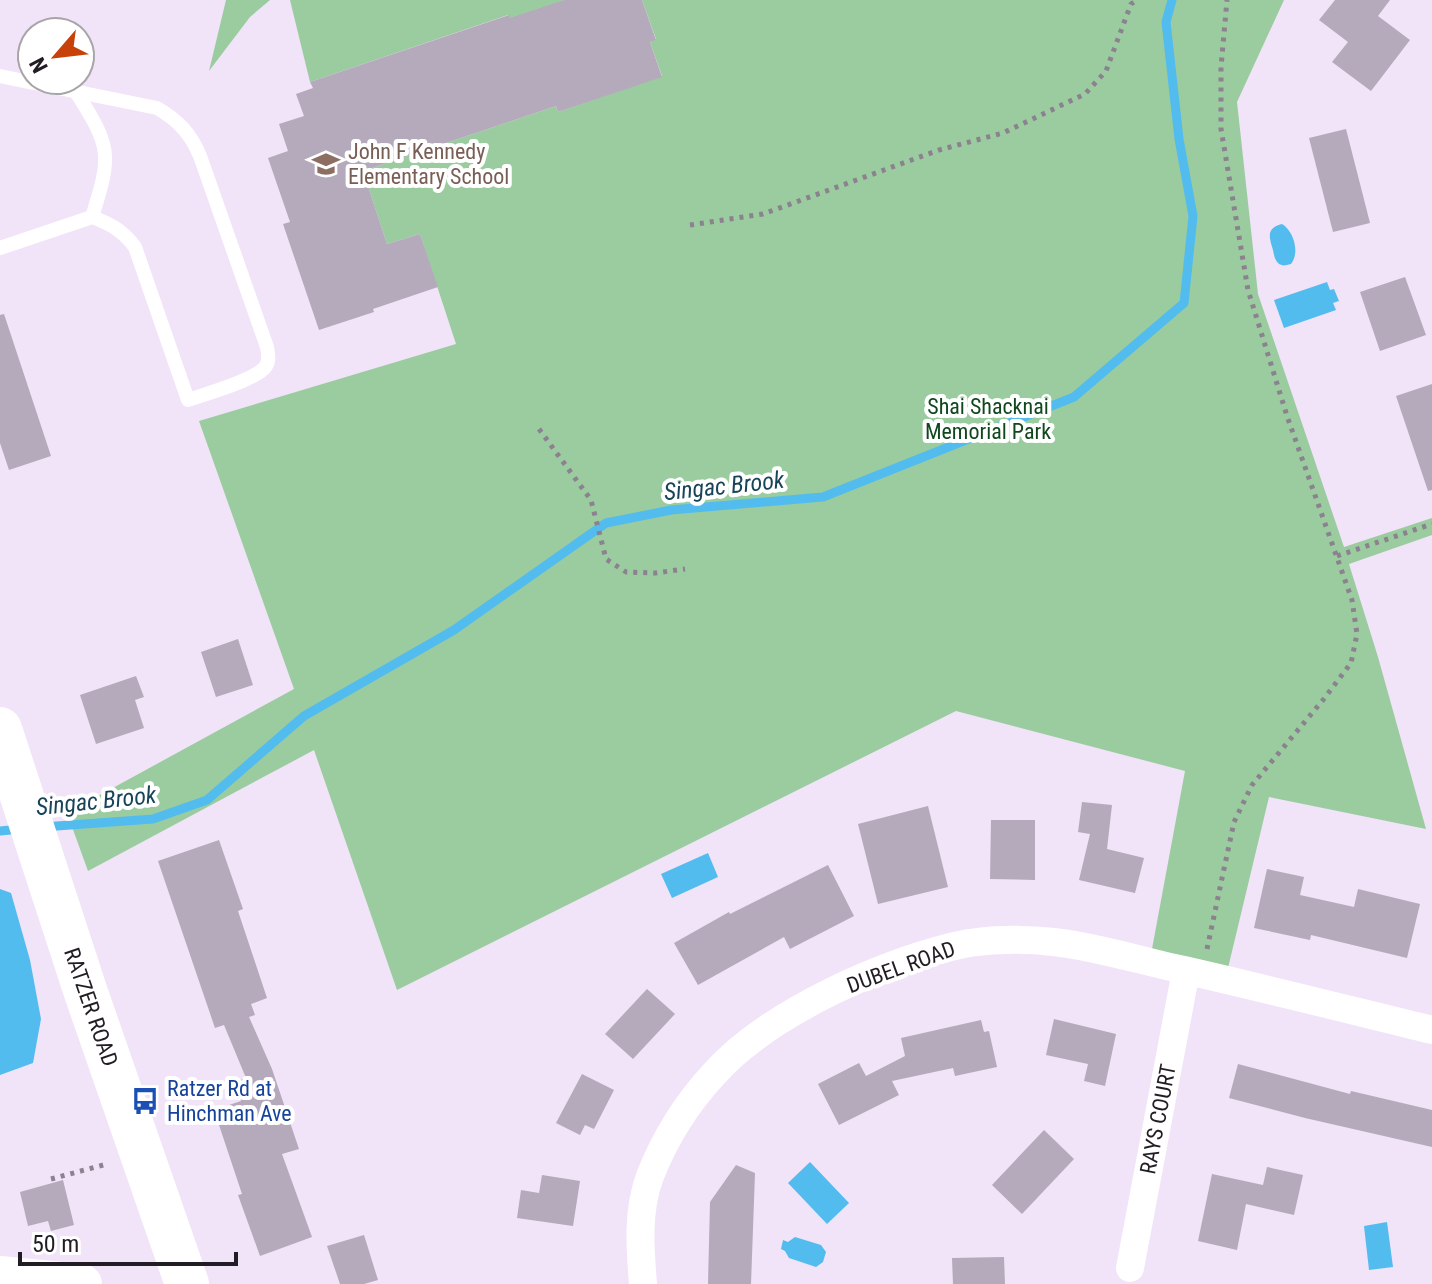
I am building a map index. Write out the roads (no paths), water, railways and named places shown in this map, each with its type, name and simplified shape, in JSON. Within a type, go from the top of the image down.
[{"type":"main road","name":"RATZER ROAD","points":[[6,747],[85,990],[187,1284]]},
{"type":"street","name":"DUBEL ROAD","points":[[643,1284],[639,1242],[649,1179],[665,1142],[687,1106],[715,1072],[749,1041],[787,1016],[865,976],[941,949],[973,943],[1054,942],[1194,972],[1432,1030]]},
{"type":"street","name":"RAYS COURT","points":[[1130,1268],[1194,972]]},
{"type":"street","points":[[0,1276],[82,1284]]},
{"type":"lane","points":[[79,96],[105,144],[104,177],[92,217]]},
{"type":"lane","points":[[0,248],[92,217],[116,228],[135,247],[188,400],[255,377],[265,369],[267,347],[194,142],[172,117],[157,108],[96,96]]},
{"type":"water","points":[[1282,224],[1290,232],[1295,248],[1291,264],[1284,265],[1276,260],[1270,237],[1273,228]]},
{"type":"water","points":[[1327,282],[1339,301],[1333,303],[1336,310],[1284,328],[1274,300]]},
{"type":"water","points":[[708,853],[718,877],[672,898],[661,874]]},
{"type":"water","points":[[0,889],[11,893],[30,960],[41,1019],[33,1063],[0,1075]]},
{"type":"water","points":[[810,1162],[849,1203],[827,1224],[788,1183]]},
{"type":"water","points":[[1387,1222],[1393,1267],[1369,1270],[1364,1226]]},
{"type":"water","points":[[795,1237],[821,1245],[826,1252],[823,1262],[816,1267],[789,1258],[781,1249],[783,1240],[788,1242]]},
{"type":"waterway","name":"Singac Brook","points":[[43,827],[153,819],[207,800],[304,716],[454,630],[606,523],[671,510],[823,497],[1074,397],[1184,303],[1193,216],[1179,139],[1166,22],[1172,0]]},
{"type":"waterway","name":"Singac Brook","points":[[0,831],[21,829]]},
{"type":"place","name":"John F Kennedy Elementary School","points":[[326,164]]},
{"type":"place","name":"Ratzer Rd at Hinchman Ave","points":[[145,1101]]},
{"type":"park label","name":"Shai Shacknai Memorial Park","points":[[988,418]]}]
